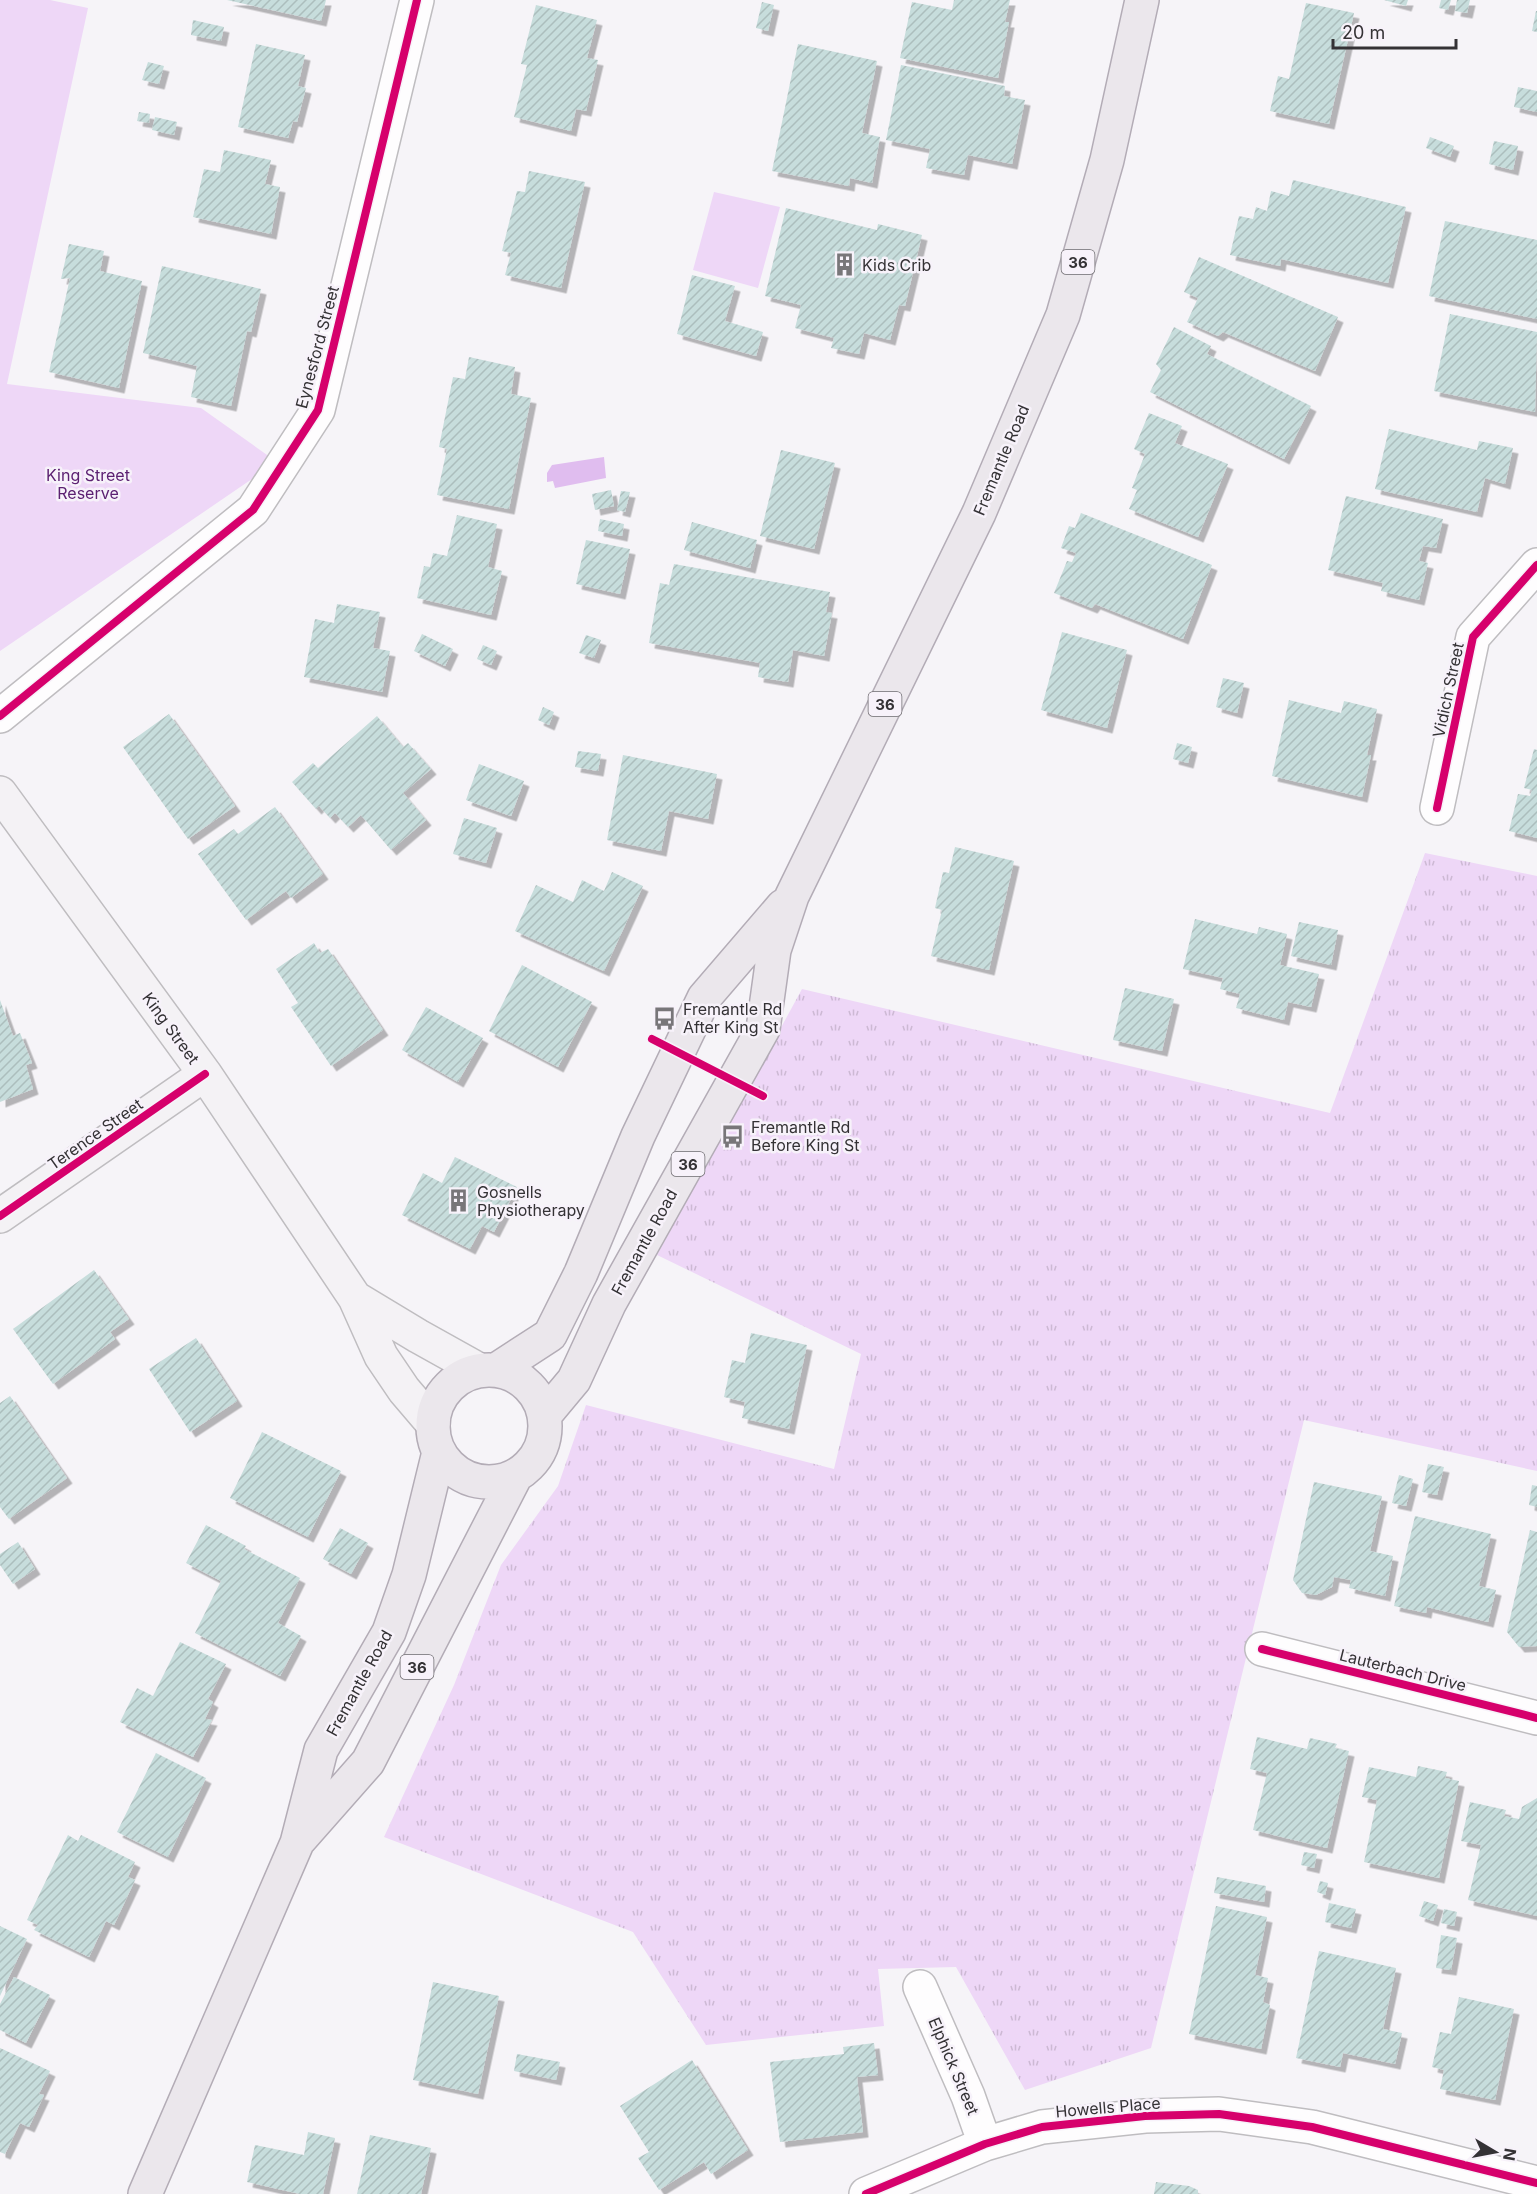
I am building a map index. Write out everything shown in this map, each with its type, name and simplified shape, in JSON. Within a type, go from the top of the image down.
[{"type":"main road","name":"Fremantle Road","points":[[544,1416],[574,1380],[609,1305],[763,1029],[774,950],[792,896],[979,513],[1064,315],[1107,160],[1142,0]]},
{"type":"main road","name":"King Street","points":[[0,793],[205,1074],[356,1298],[381,1356],[436,1438]]},
{"type":"main road","name":"Fremantle Road","points":[[488,1370],[550,1335],[581,1273],[638,1136],[704,998],[792,896]]},
{"type":"main road","name":"Terence Street","points":[[0,1216],[205,1074]]},
{"type":"main road","name":"King Street","points":[[356,1298],[418,1336],[488,1370]]},
{"type":"main road","points":[[488,1370],[513,1375],[528,1385],[538,1399],[544,1416]]},
{"type":"main road","name":"36","points":[[436,1438],[438,1401],[448,1387],[462,1376],[488,1370]]},
{"type":"main road","name":"36","points":[[515,1477],[529,1466],[540,1451],[545,1434],[544,1416]]},
{"type":"main road","name":"Fremantle Road","points":[[146,2194],[297,1843],[321,1750],[389,1632],[409,1575],[436,1438]]},
{"type":"main road","points":[[436,1438],[455,1473],[481,1482],[498,1482],[515,1477]]},
{"type":"main road","name":"Fremantle Road","points":[[297,1843],[368,1762],[515,1477]]},
{"type":"street","name":"Eynesford Street","points":[[0,716],[253,510],[318,410],[417,0]]},
{"type":"street","name":"Vidich Street","points":[[1437,808],[1473,637],[1537,565]]},
{"type":"street","name":"Lauterbach Drive","points":[[1262,1649],[1537,1718]]},
{"type":"street","name":"Elphick Street","points":[[920,1987],[968,2096],[985,2144]]},
{"type":"street","name":"Howells Place","points":[[866,2194],[985,2144],[1042,2127],[1145,2116],[1219,2114],[1312,2127],[1537,2183]]},
{"type":"street","points":[[1536,2194],[1537,2189]]},
{"type":"green space","name":"King Street Reserve","points":[[0,0],[50,0],[88,8],[7,384],[201,408],[277,462],[0,651]]},
{"type":"green space","points":[[714,192],[780,207],[758,288],[693,270]]},
{"type":"green space","points":[[1425,853],[1537,876],[1537,1471],[1304,1420],[1151,2048],[1025,2090],[956,1967],[878,1969],[884,2026],[706,2045],[633,1932],[384,1837],[454,1685],[501,1565],[558,1486],[586,1405],[834,1469],[861,1354],[657,1255],[802,989],[1330,1113]]},
{"type":"shaded area","points":[[604,457],[606,478],[555,488],[553,481],[547,482],[547,473],[552,465]]},
{"type":"building","points":[[227,0],[326,0],[321,21]]},
{"type":"building","points":[[954,0],[1010,0],[1005,22],[1009,22],[998,78],[900,58],[912,2],[952,10]]},
{"type":"building","points":[[1384,0],[1408,0],[1406,6]]},
{"type":"building","points":[[1441,0],[1451,0],[1448,10],[1439,8]]},
{"type":"building","points":[[1457,0],[1470,0],[1467,13],[1455,11]]},
{"type":"building","points":[[762,2],[774,5],[768,31],[756,28]]},
{"type":"building","points":[[1306,3],[1354,13],[1329,124],[1270,111],[1278,76],[1289,79]]},
{"type":"building","points":[[536,5],[597,20],[587,58],[598,60],[586,111],[576,109],[571,131],[514,117],[527,65],[521,64]]},
{"type":"building","points":[[1537,11],[1537,32],[1532,31]]},
{"type":"building","points":[[193,20],[224,27],[221,41],[191,35]]},
{"type":"building","points":[[256,44],[305,55],[298,86],[306,88],[297,122],[293,121],[288,138],[238,127]]},
{"type":"building","points":[[798,44],[877,61],[862,133],[880,137],[872,183],[850,178],[849,186],[772,171]]},
{"type":"building","points":[[148,62],[164,66],[159,84],[142,80]]},
{"type":"building","points":[[901,65],[1005,86],[1004,96],[1025,100],[1012,164],[968,155],[964,175],[926,168],[930,149],[886,140]]},
{"type":"building","points":[[1518,87],[1537,91],[1537,112],[1514,107]]},
{"type":"building","points":[[139,112],[150,114],[149,123],[137,121]]},
{"type":"building","points":[[155,117],[177,122],[174,135],[152,130]]},
{"type":"building","points":[[1430,137],[1454,146],[1450,157],[1426,148]]},
{"type":"building","points":[[1494,141],[1518,146],[1513,170],[1489,164]]},
{"type":"building","points":[[224,150],[271,160],[265,184],[280,187],[271,234],[193,217],[204,169],[220,172]]},
{"type":"building","points":[[529,171],[585,182],[561,288],[505,275],[511,253],[502,251],[517,191],[525,192]]},
{"type":"building","points":[[1293,180],[1406,207],[1388,283],[1281,259],[1280,266],[1230,255],[1239,216],[1253,219],[1256,207],[1267,211],[1271,191],[1289,196]]},
{"type":"building","name":"Kids Crib","points":[[786,208],[877,230],[878,224],[922,235],[905,306],[899,305],[890,340],[864,333],[859,354],[831,348],[834,338],[795,328],[801,305],[765,296]]},
{"type":"building","points":[[1445,221],[1537,240],[1537,319],[1429,296]]},
{"type":"building","points":[[69,244],[104,251],[100,271],[142,281],[119,388],[49,372],[70,278],[61,279]]},
{"type":"building","points":[[1199,257],[1338,317],[1315,371],[1223,332],[1218,336],[1187,322],[1198,298],[1184,292]]},
{"type":"building","points":[[162,266],[261,289],[251,332],[247,331],[231,406],[191,397],[197,366],[143,353]]},
{"type":"building","points":[[692,275],[735,286],[725,321],[763,332],[756,356],[677,334]]},
{"type":"building","points":[[1450,314],[1537,332],[1535,412],[1434,391]]},
{"type":"building","points":[[1174,327],[1211,346],[1207,354],[1311,406],[1284,459],[1150,392],[1161,370],[1156,364]]},
{"type":"building","points":[[469,357],[515,367],[511,394],[531,398],[509,509],[437,495],[447,449],[439,447],[453,377],[465,379]]},
{"type":"building","points":[[1149,413],[1182,426],[1175,443],[1228,464],[1198,537],[1129,509],[1137,490],[1132,488],[1145,454],[1134,449]]},
{"type":"building","points":[[1389,429],[1477,450],[1479,441],[1513,448],[1505,484],[1485,478],[1477,512],[1375,489]]},
{"type":"building","points":[[781,450],[835,463],[814,549],[760,536]]},
{"type":"building","points":[[611,490],[614,506],[595,510],[592,494]]},
{"type":"building","points":[[621,491],[630,492],[625,512],[617,510]]},
{"type":"building","points":[[1346,496],[1443,519],[1436,548],[1423,546],[1419,561],[1428,563],[1419,600],[1381,591],[1383,583],[1328,570]]},
{"type":"building","points":[[1081,513],[1212,565],[1183,639],[1095,604],[1092,608],[1054,593],[1067,561],[1072,562],[1076,553],[1061,548],[1069,526],[1075,528]]},
{"type":"building","points":[[457,515],[497,524],[488,567],[502,571],[491,615],[417,598],[424,566],[430,567],[433,553],[447,556]]},
{"type":"building","points":[[600,519],[624,524],[622,536],[598,531]]},
{"type":"building","points":[[692,522],[757,540],[750,568],[684,550]]},
{"type":"building","points":[[586,540],[630,549],[620,594],[576,584]]},
{"type":"building","points":[[674,564],[830,592],[826,612],[832,613],[824,656],[793,650],[788,682],[758,677],[760,663],[649,643],[660,583],[669,585]]},
{"type":"building","points":[[337,604],[380,612],[373,648],[390,651],[382,692],[304,677],[315,619],[334,623]]},
{"type":"building","points":[[1062,632],[1127,650],[1107,728],[1041,710]]},
{"type":"building","points":[[422,634],[453,649],[445,666],[414,651]]},
{"type":"building","points":[[586,635],[601,640],[594,658],[579,653]]},
{"type":"building","points":[[483,645],[497,651],[491,665],[477,659]]},
{"type":"building","points":[[1223,678],[1244,683],[1237,713],[1216,707]]},
{"type":"building","points":[[1289,700],[1341,713],[1344,701],[1377,709],[1367,755],[1371,755],[1362,797],[1272,776]]},
{"type":"building","points":[[543,707],[554,712],[549,725],[538,720]]},
{"type":"building","points":[[169,714],[235,806],[188,839],[123,747]]},
{"type":"building","points":[[377,716],[403,747],[408,743],[431,769],[403,793],[426,820],[391,850],[361,815],[348,827],[335,813],[330,818],[319,806],[316,809],[292,782],[313,763],[318,768]]},
{"type":"building","points":[[1177,743],[1192,747],[1188,763],[1173,759]]},
{"type":"building","points":[[1534,749],[1537,750],[1537,838],[1509,831],[1518,794],[1530,796],[1532,790],[1524,788]]},
{"type":"building","points":[[578,751],[601,754],[598,771],[575,767]]},
{"type":"building","points":[[623,755],[717,774],[708,819],[669,811],[661,851],[607,840]]},
{"type":"building","points":[[479,764],[524,781],[511,816],[466,800]]},
{"type":"building","points":[[275,807],[323,874],[291,898],[286,891],[246,920],[198,854],[234,829],[238,834]]},
{"type":"building","points":[[464,818],[497,828],[486,863],[453,854]]},
{"type":"building","points":[[955,847],[1014,861],[989,970],[931,956],[942,910],[935,908],[943,872],[949,873]]},
{"type":"building","points":[[612,872],[643,886],[604,971],[515,931],[536,885],[573,902],[582,880],[604,891]]},
{"type":"building","points":[[1195,919],[1257,934],[1259,927],[1287,934],[1280,965],[1319,974],[1311,1007],[1288,1002],[1284,1020],[1236,1008],[1240,994],[1220,989],[1223,978],[1183,969]]},
{"type":"building","points":[[1299,922],[1338,930],[1331,965],[1291,956]]},
{"type":"building","points":[[314,943],[320,953],[328,949],[383,1030],[331,1066],[291,1007],[298,1003],[276,969]]},
{"type":"building","points":[[522,965],[592,1002],[558,1067],[489,1031]]},
{"type":"building","points":[[1125,988],[1174,999],[1162,1051],[1113,1040]]},
{"type":"building","points":[[0,1000],[13,1036],[20,1033],[32,1063],[26,1065],[33,1089],[0,1102]]},
{"type":"building","points":[[426,1007],[483,1038],[458,1082],[402,1050]]},
{"type":"building","name":"Gosnells Physiotherapy","points":[[455,1157],[517,1187],[494,1232],[482,1226],[470,1249],[402,1215],[423,1173],[442,1183]]},
{"type":"building","points":[[94,1270],[129,1319],[110,1332],[115,1339],[53,1384],[13,1329]]},
{"type":"building","points":[[751,1333],[807,1345],[789,1429],[742,1418],[745,1402],[724,1397],[732,1360],[745,1363]]},
{"type":"building","points":[[196,1338],[237,1401],[190,1432],[149,1369]]},
{"type":"building","points":[[10,1396],[67,1478],[9,1519],[0,1507],[0,1403]]},
{"type":"building","points":[[262,1432],[341,1471],[308,1537],[230,1498]]},
{"type":"building","points":[[1428,1464],[1444,1467],[1437,1495],[1422,1492]]},
{"type":"building","points":[[1399,1475],[1413,1479],[1406,1506],[1392,1503]]},
{"type":"building","points":[[1314,1482],[1382,1496],[1370,1551],[1393,1556],[1385,1596],[1349,1588],[1351,1580],[1334,1577],[1332,1587],[1316,1595],[1302,1593],[1293,1580]]},
{"type":"building","points":[[1532,1485],[1537,1486],[1537,1507],[1529,1505]]},
{"type":"building","points":[[1415,1516],[1491,1534],[1479,1586],[1496,1590],[1488,1622],[1427,1607],[1426,1613],[1394,1606]]},
{"type":"building","points":[[206,1525],[246,1546],[244,1549],[300,1578],[278,1623],[301,1636],[280,1676],[195,1633],[221,1581],[186,1563]]},
{"type":"building","points":[[340,1528],[368,1543],[351,1574],[323,1559]]},
{"type":"building","points":[[1530,1530],[1537,1532],[1537,1646],[1519,1647],[1507,1632]]},
{"type":"building","points":[[18,1542],[35,1569],[13,1584],[0,1565],[0,1554]]},
{"type":"building","points":[[180,1642],[226,1664],[208,1699],[213,1702],[205,1719],[212,1720],[193,1757],[120,1722],[137,1688],[153,1696]]},
{"type":"building","points":[[1257,1737],[1307,1749],[1310,1738],[1337,1744],[1335,1748],[1349,1751],[1327,1848],[1253,1830],[1267,1773],[1250,1769]]},
{"type":"building","points":[[156,1753],[206,1778],[168,1857],[117,1832]]},
{"type":"building","points":[[1418,1766],[1447,1772],[1445,1778],[1459,1781],[1439,1878],[1364,1862],[1377,1800],[1362,1797],[1369,1767],[1416,1777]]},
{"type":"building","points":[[1537,1798],[1537,1916],[1468,1900],[1481,1845],[1461,1841],[1470,1802],[1506,1810],[1504,1816],[1519,1819],[1522,1807]]},
{"type":"building","points":[[68,1835],[78,1841],[81,1835],[135,1862],[128,1877],[135,1880],[114,1925],[106,1921],[89,1957],[34,1930],[38,1925],[27,1920]]},
{"type":"building","points":[[1304,1852],[1317,1854],[1314,1868],[1301,1865]]},
{"type":"building","points":[[1217,1877],[1266,1886],[1264,1902],[1214,1893]]},
{"type":"building","points":[[1320,1881],[1328,1883],[1325,1895],[1317,1892]]},
{"type":"building","points":[[1424,1901],[1438,1905],[1433,1921],[1419,1916]]},
{"type":"building","points":[[1329,1903],[1356,1909],[1351,1928],[1325,1922]]},
{"type":"building","points":[[1216,1906],[1267,1917],[1255,1975],[1268,1978],[1263,2002],[1270,2005],[1261,2049],[1189,2034]]},
{"type":"building","points":[[1444,1909],[1457,1912],[1454,1926],[1441,1923]]},
{"type":"building","points":[[0,1926],[27,1939],[0,1996]]},
{"type":"building","points":[[1441,1935],[1457,1938],[1451,1970],[1436,1968]]},
{"type":"building","points":[[1319,1951],[1396,1968],[1383,2029],[1402,2033],[1395,2064],[1343,2053],[1340,2067],[1296,2058]]},
{"type":"building","points":[[14,1977],[50,1995],[26,2043],[0,2030],[0,2004]]},
{"type":"building","points":[[433,1982],[499,1996],[478,2094],[413,2080]]},
{"type":"building","points":[[1459,1997],[1514,2009],[1495,2100],[1440,2089],[1444,2070],[1432,2067],[1440,2032],[1451,2034]]},
{"type":"building","points":[[874,2043],[878,2075],[857,2077],[863,2132],[780,2142],[770,2062],[844,2054],[843,2047]]},
{"type":"building","points":[[0,2048],[50,2071],[39,2094],[44,2095],[29,2127],[20,2123],[5,2154],[0,2152]]},
{"type":"building","points":[[517,2054],[560,2062],[556,2080],[514,2071]]},
{"type":"building","points":[[692,2060],[748,2150],[711,2174],[704,2162],[659,2190],[638,2158],[649,2152],[620,2106]]},
{"type":"building","points":[[308,2132],[335,2138],[323,2194],[300,2194],[247,2182],[255,2145],[304,2155]]},
{"type":"building","points":[[370,2135],[431,2148],[421,2194],[357,2194]]},
{"type":"building","points":[[1156,2182],[1189,2186],[1198,2190],[1198,2194],[1154,2194]]},
{"type":"cycle path","points":[[0,716],[253,510],[318,410],[417,0]]},
{"type":"cycle path","points":[[1437,808],[1473,637],[1537,565]]},
{"type":"cycle path","points":[[652,1039],[763,1096]]},
{"type":"cycle path","points":[[0,1216],[205,1074]]},
{"type":"cycle path","points":[[1262,1649],[1537,1718]]},
{"type":"cycle path","points":[[866,2194],[985,2144],[1042,2127],[1145,2116],[1219,2114],[1312,2127],[1537,2183]]},
{"type":"place","name":"Kids Crib","points":[[844,265]]},
{"type":"place","name":"Fremantle Rd After King St","points":[[665,1018]]},
{"type":"place","name":"Fremantle Rd Before King St","points":[[733,1136]]},
{"type":"place","name":"Gosnells Physiotherapy","points":[[459,1201]]}]
